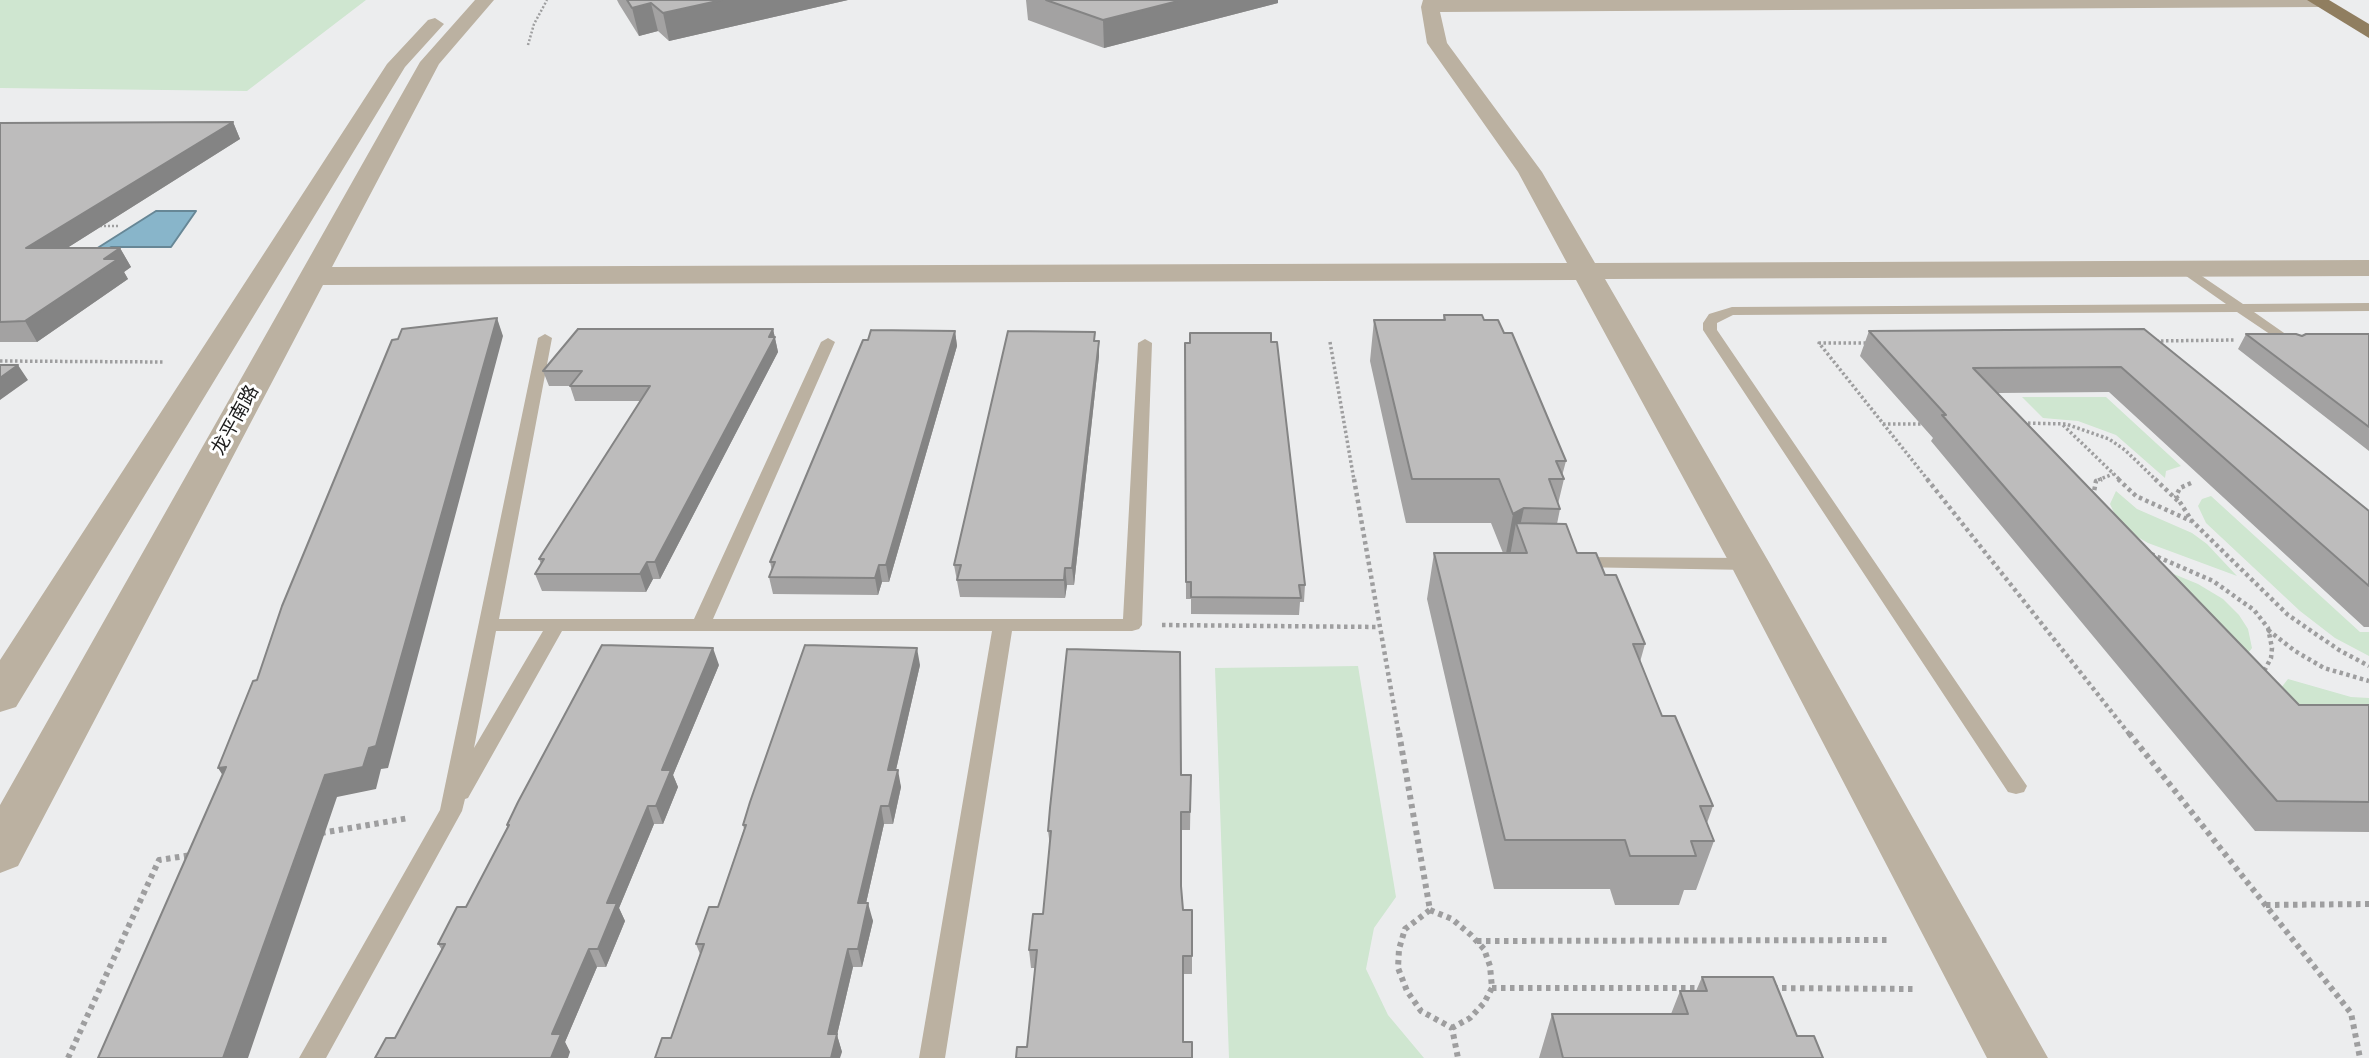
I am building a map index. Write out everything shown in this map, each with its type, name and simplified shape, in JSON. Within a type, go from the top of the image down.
[{"type":"main road","points":[[2318,1],[2369,32]]},
{"type":"street","points":[[0,696],[397,64],[458,0]]},
{"type":"street","name":"龙平南路","points":[[0,852],[430,62],[485,0]]},
{"type":"street","points":[[2018,1058],[1750,564],[1530,172],[1437,43],[1431,4],[2318,1]]},
{"type":"street","points":[[313,275],[2369,268]]},
{"type":"lane","points":[[2184,268],[2292,345]]},
{"type":"lane","points":[[2015,786],[1710,330],[1710,323],[1721,313],[1732,312],[2369,307]]},
{"type":"lane","points":[[452,807],[545,338]]},
{"type":"lane","points":[[701,625],[828,342]]},
{"type":"lane","points":[[489,625],[1132,625],[1145,342]]},
{"type":"lane","points":[[1554,562],[1750,564]]},
{"type":"lane","points":[[312,1058],[556,625]]},
{"type":"lane","points":[[932,1058],[1003,625]]},
{"type":"path","points":[[528,45],[534,24],[547,0]]},
{"type":"path","points":[[93,226],[120,226]]},
{"type":"path","points":[[2145,341],[2236,340]]},
{"type":"path","points":[[2158,341],[2169,349]]},
{"type":"path","points":[[1330,342],[1430,910]]},
{"type":"path","points":[[1873,343],[1819,343],[2351,1013],[2360,1058]]},
{"type":"path","points":[[0,361],[170,362]]},
{"type":"path","points":[[2015,423],[2063,424],[2093,432],[2118,444],[2178,500],[2192,521],[2288,615],[2339,650],[2369,666]]},
{"type":"path","points":[[1883,424],[1933,424]]},
{"type":"path","points":[[2063,424],[2144,502],[2192,521]]},
{"type":"path","points":[[2093,506],[2096,481],[2113,474]]},
{"type":"path","points":[[2178,500],[2176,496],[2180,488],[2192,483]]},
{"type":"path","points":[[2147,552],[2228,589],[2254,610],[2268,630],[2295,651],[2324,668],[2369,681]]},
{"type":"path","points":[[1132,625],[1379,627]]},
{"type":"path","points":[[2262,675],[2271,658],[2268,630]]},
{"type":"path","points":[[316,834],[452,807]]},
{"type":"path","points":[[68,1058],[159,860],[197,854]]},
{"type":"path","points":[[2266,905],[2369,904]]},
{"type":"path","points":[[1430,910],[1452,919],[1477,941],[1490,966],[1492,988],[1484,1003],[1470,1018],[1452,1028]]},
{"type":"path","points":[[1430,910],[1405,929],[1399,949],[1398,968],[1407,991],[1421,1011],[1452,1028],[1458,1058]]},
{"type":"path","points":[[1477,941],[1889,940]]},
{"type":"path","points":[[1492,988],[1711,988]]},
{"type":"path","points":[[1765,988],[1913,989]]},
{"type":"green space","points":[[0,0],[366,0],[247,91],[0,88]]},
{"type":"green space","points":[[2022,397],[2106,397],[2181,466],[2166,471],[2165,478],[2116,435],[2078,421],[2043,418]]},
{"type":"green space","points":[[2116,491],[2137,509],[2192,533],[2207,544],[2237,576],[2148,543],[2129,532],[2117,519],[2110,504]]},
{"type":"green space","points":[[2211,496],[2360,632],[2369,632],[2369,656],[2335,638],[2300,611],[2206,523],[2198,506],[2202,499]]},
{"type":"green space","points":[[2125,554],[2198,584],[2223,599],[2248,629],[2252,648],[2243,660]]},
{"type":"green space","points":[[1358,666],[1396,897],[1374,928],[1366,969],[1388,1015],[1424,1058],[1229,1058],[1215,668]]},
{"type":"green space","points":[[2288,679],[2351,697],[2369,698],[2369,728],[2293,728],[2277,693]]},
{"type":"water","points":[[156,211],[196,211],[171,247],[111,247],[69,273],[58,273]]},
{"type":"building","points":[[627,0],[722,0],[663,13],[651,3],[632,8]]},
{"type":"building","points":[[1046,0],[1182,0],[1103,20]]},
{"type":"building","points":[[233,122],[26,248],[120,248],[104,259],[118,259],[25,321],[0,322],[0,123]]},
{"type":"building","points":[[1444,315],[1482,315],[1484,320],[1498,320],[1504,333],[1512,333],[1566,461],[1556,461],[1564,479],[1549,479],[1560,509],[1524,508],[1513,514],[1499,479],[1412,479],[1374,320],[1445,320]]},
{"type":"building","points":[[497,318],[376,746],[369,748],[363,767],[325,775],[223,1058],[98,1058],[226,767],[218,768],[253,681],[257,680],[282,606],[392,340],[398,339],[402,329]]},
{"type":"building","points":[[578,329],[773,329],[769,337],[775,337],[655,562],[647,562],[640,574],[535,574],[544,559],[539,559],[650,386],[570,386],[582,371],[543,371]]},
{"type":"building","points":[[2144,329],[2369,511],[2369,586],[2121,367],[1973,368],[2299,705],[2369,705],[2369,802],[2277,801],[1942,415],[1946,415],[1869,331]]},
{"type":"building","points":[[871,330],[955,331],[886,565],[879,565],[875,578],[769,577],[775,562],[770,562],[863,340],[868,340]]},
{"type":"building","points":[[1008,331],[1095,332],[1094,341],[1099,341],[1072,568],[1065,568],[1064,580],[957,580],[961,565],[954,565]]},
{"type":"building","points":[[1190,333],[1271,333],[1271,342],[1277,342],[1305,585],[1299,585],[1301,598],[1191,597],[1191,582],[1186,582],[1185,343],[1190,343]]},
{"type":"building","points":[[2246,334],[2369,334],[2369,427]]},
{"type":"building","points":[[0,365],[18,365],[0,378]]},
{"type":"building","points":[[1516,523],[1566,524],[1577,553],[1596,553],[1605,575],[1616,575],[1645,644],[1633,644],[1662,716],[1675,716],[1713,806],[1700,806],[1714,841],[1691,841],[1696,856],[1630,856],[1625,840],[1505,840],[1434,553],[1527,553]]},
{"type":"building","points":[[602,645],[713,648],[662,770],[671,770],[656,806],[648,806],[607,903],[617,903],[598,949],[589,949],[552,1034],[561,1034],[551,1058],[375,1058],[386,1038],[395,1038],[445,944],[438,944],[457,907],[466,907],[509,825],[518,802]]},
{"type":"building","points":[[805,645],[917,648],[888,770],[898,770],[889,806],[881,806],[858,903],[868,903],[858,949],[848,949],[828,1034],[837,1034],[831,1058],[655,1058],[662,1038],[671,1038],[704,944],[696,944],[709,907],[718,907],[746,825],[743,825],[750,802]]},
{"type":"building","points":[[1067,649],[1180,652],[1181,775],[1191,775],[1190,812],[1181,812],[1183,910],[1192,910],[1192,956],[1183,956],[1183,1042],[1192,1042],[1192,1058],[1016,1058],[1017,1047],[1027,1047],[1037,950],[1029,950],[1033,914],[1043,914],[1051,831],[1048,831],[1050,808]]},
{"type":"building","points":[[1702,977],[1773,977],[1797,1036],[1814,1036],[1823,1058],[1563,1058],[1552,1014],[1688,1014],[1680,991],[1707,991]]}]
